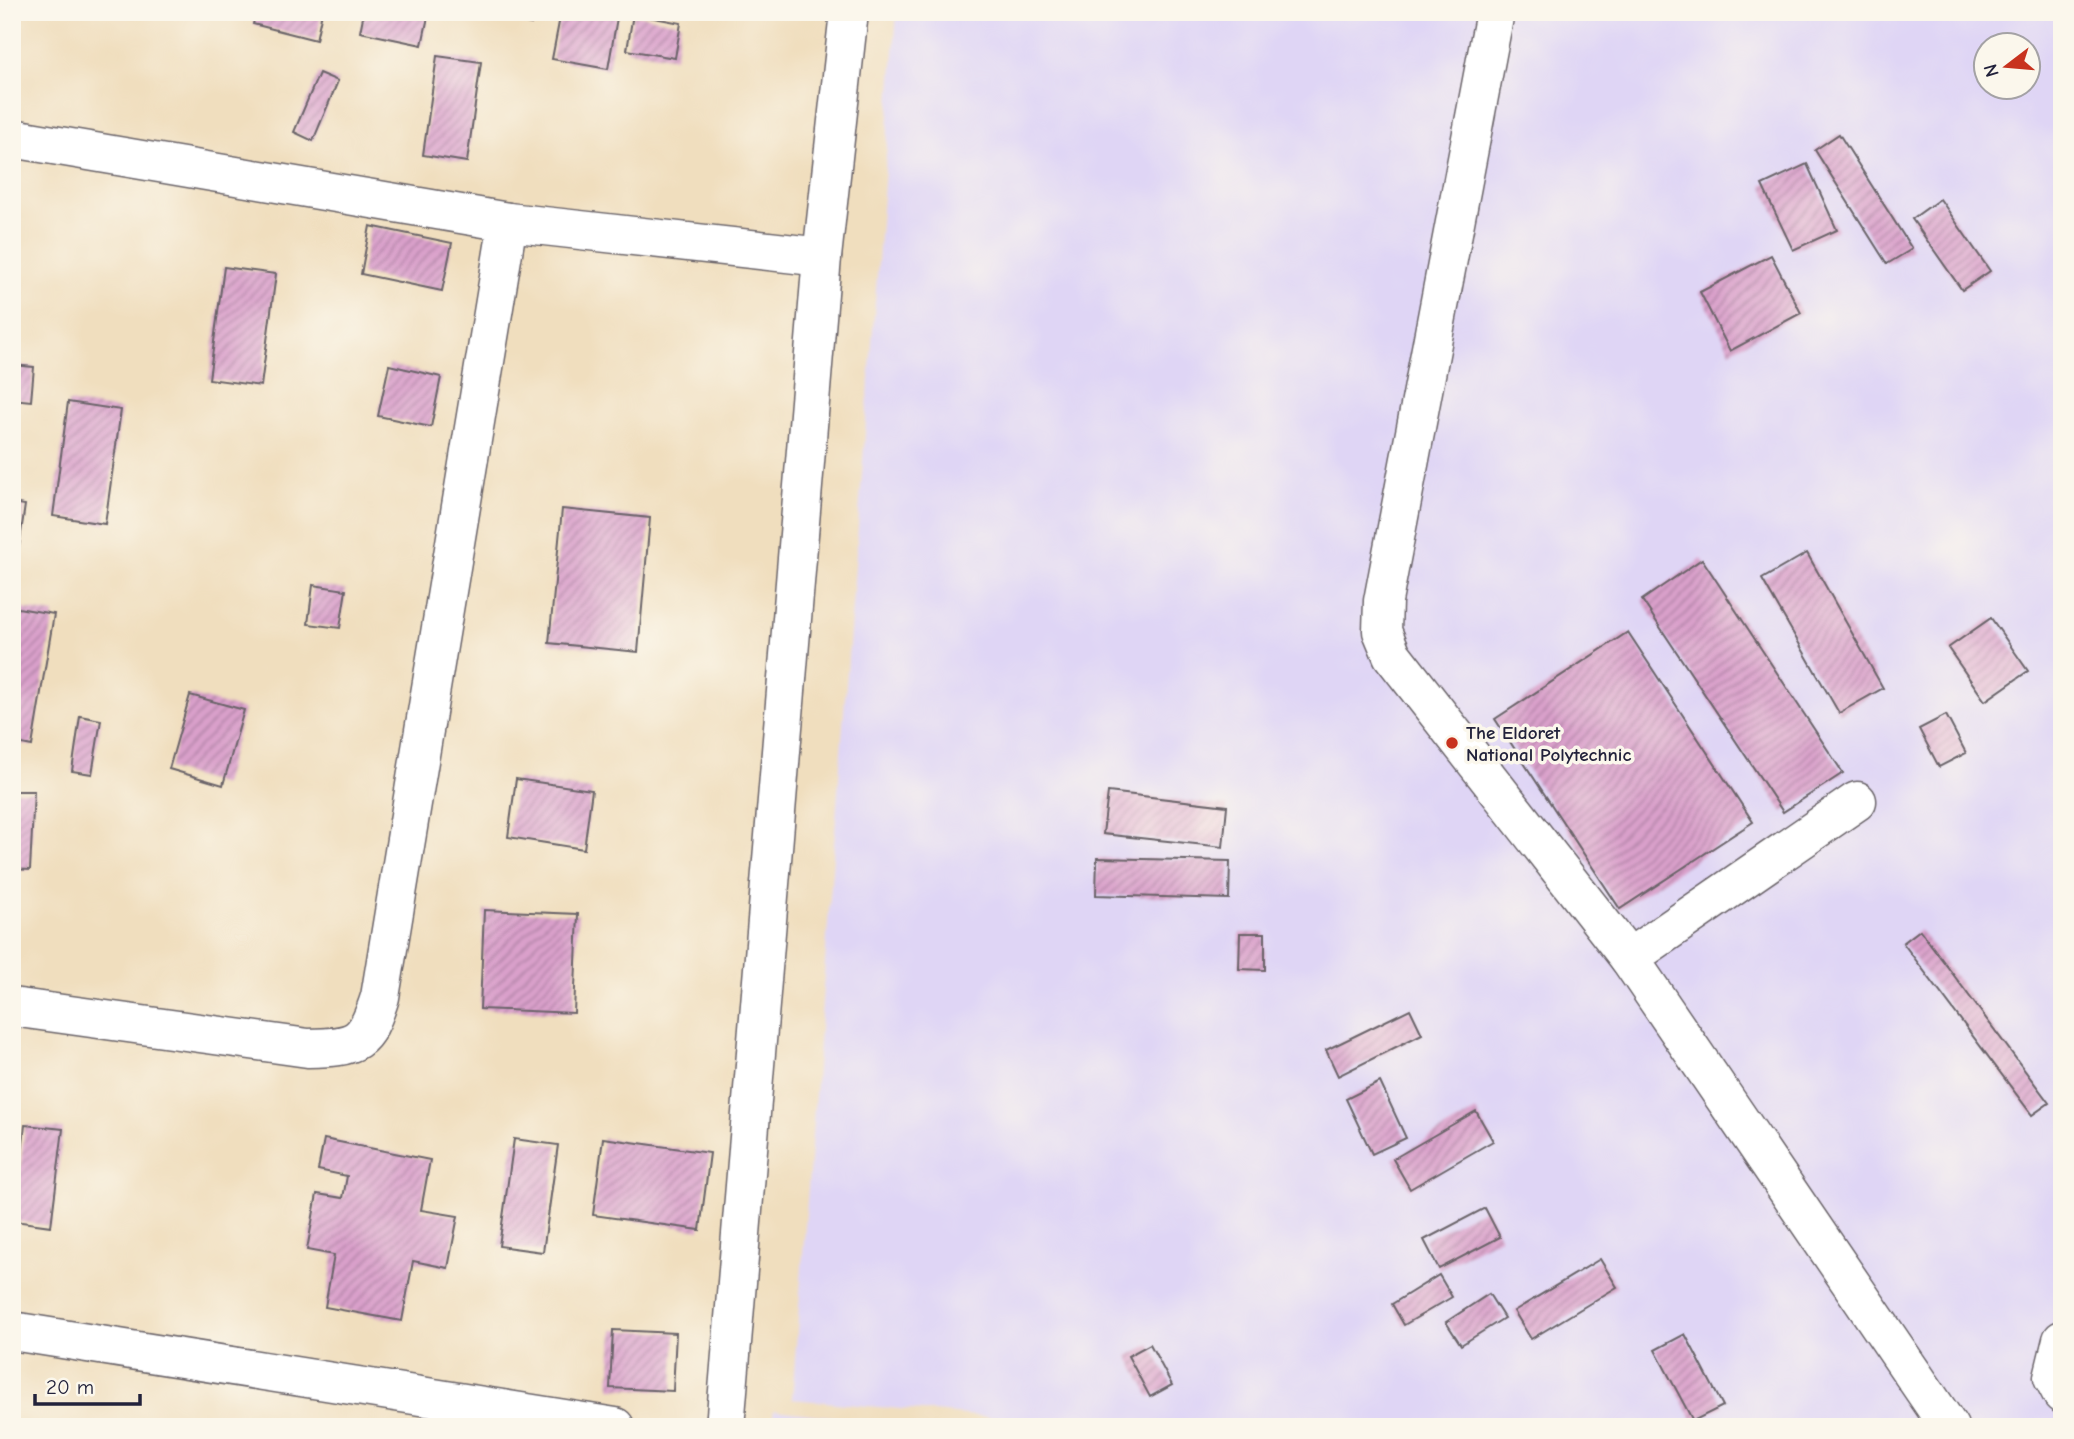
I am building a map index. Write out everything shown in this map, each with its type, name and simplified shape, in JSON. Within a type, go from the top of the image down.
[{"type":"street","points":[[725,1427],[822,257],[849,12]]},
{"type":"street","points":[[1495,12],[1383,601],[1382,631],[1392,655],[1629,958],[1949,1427]]},
{"type":"street","points":[[12,138],[508,222],[822,257]]},
{"type":"street","points":[[12,1007],[309,1048],[337,1048],[360,1041],[372,1022],[380,997],[508,222]]},
{"type":"street","points":[[1629,958],[1857,801]]},
{"type":"street","points":[[12,1331],[615,1427]]},
{"type":"street","points":[[2062,1340],[2053,1377],[2062,1394]]},
{"type":"shaded area","name":"The Eldoret National Polytechnic","points":[[897,12],[2062,12],[2062,1427],[1096,1427],[792,1399]]},
{"type":"shaded area","points":[[774,1410],[922,1427],[771,1427]]},
{"type":"building","points":[[256,12],[322,12],[316,40],[253,24]]},
{"type":"building","points":[[364,12],[429,12],[422,45],[360,32]]},
{"type":"building","points":[[513,12],[534,12],[531,24],[512,20]]},
{"type":"building","points":[[561,12],[618,12],[608,69],[552,59]]},
{"type":"building","points":[[633,14],[681,23],[675,58],[627,50]]},
{"type":"building","points":[[437,56],[481,62],[467,162],[423,155]]},
{"type":"building","points":[[319,73],[338,81],[313,141],[294,132]]},
{"type":"building","points":[[1839,134],[1912,249],[1887,264],[1815,150]]},
{"type":"building","points":[[1807,164],[1837,230],[1793,250],[1762,185]]},
{"type":"building","points":[[1940,199],[1990,271],[1962,290],[1912,219]]},
{"type":"building","points":[[370,226],[452,243],[442,291],[361,274]]},
{"type":"building","points":[[1771,255],[1801,313],[1730,351],[1700,292]]},
{"type":"building","points":[[224,267],[276,274],[261,386],[209,379]]},
{"type":"building","points":[[12,296],[21,297],[17,322],[12,322]]},
{"type":"building","points":[[12,365],[34,367],[31,401],[12,399]]},
{"type":"building","points":[[389,365],[441,377],[431,427],[378,416]]},
{"type":"building","points":[[68,402],[121,410],[105,524],[53,516]]},
{"type":"building","points":[[12,503],[25,505],[19,547],[12,546]]},
{"type":"building","points":[[562,509],[650,518],[638,652],[549,643]]},
{"type":"building","points":[[1807,553],[1883,688],[1839,713],[1762,579]]},
{"type":"building","points":[[1702,559],[1843,773],[1783,812],[1642,600]]},
{"type":"building","points":[[313,585],[346,590],[340,628],[308,624]]},
{"type":"building","points":[[12,607],[54,614],[32,746],[12,742]]},
{"type":"building","points":[[1991,618],[2028,671],[1985,701],[1948,648]]},
{"type":"building","points":[[1628,632],[1753,822],[1620,909],[1495,719]]},
{"type":"building","points":[[190,695],[244,710],[223,785],[169,769]]},
{"type":"building","points":[[1946,715],[1966,753],[1939,767],[1919,729]]},
{"type":"building","points":[[80,716],[101,720],[92,774],[72,771]]},
{"type":"building","points":[[516,779],[592,790],[584,849],[508,837]]},
{"type":"building","points":[[12,791],[34,791],[30,870],[12,869]]},
{"type":"building","points":[[1108,792],[1227,806],[1223,847],[1103,834]]},
{"type":"building","points":[[1097,858],[1230,861],[1229,899],[1096,895]]},
{"type":"building","points":[[484,910],[578,914],[574,1013],[480,1009]]},
{"type":"building","points":[[1920,930],[2049,1103],[2032,1115],[1903,943]]},
{"type":"building","points":[[1240,933],[1265,933],[1265,970],[1239,969]]},
{"type":"building","points":[[1410,1009],[1422,1034],[1338,1076],[1326,1050]]},
{"type":"building","points":[[1380,1082],[1406,1138],[1372,1154],[1346,1099]]},
{"type":"building","points":[[1476,1111],[1493,1141],[1410,1189],[1393,1159]]},
{"type":"building","points":[[25,1125],[63,1129],[51,1226],[14,1221]]},
{"type":"building","points":[[603,1138],[710,1153],[700,1230],[593,1215]]},
{"type":"building","points":[[324,1139],[430,1160],[421,1210],[458,1216],[448,1268],[413,1261],[402,1321],[325,1307],[334,1255],[307,1250],[317,1194],[343,1198],[347,1176],[318,1170]]},
{"type":"building","points":[[514,1139],[558,1145],[543,1252],[499,1246]]},
{"type":"building","points":[[1485,1208],[1500,1237],[1439,1269],[1424,1240]]},
{"type":"building","points":[[1600,1259],[1617,1287],[1531,1339],[1514,1311]]},
{"type":"building","points":[[1439,1275],[1452,1297],[1404,1325],[1392,1304]]},
{"type":"building","points":[[1489,1294],[1504,1318],[1461,1345],[1446,1322]]},
{"type":"building","points":[[613,1330],[676,1333],[673,1391],[610,1388]]},
{"type":"building","points":[[1685,1334],[1723,1406],[1693,1421],[1655,1350]]},
{"type":"building","points":[[1150,1344],[1172,1385],[1150,1397],[1128,1356]]},
{"type":"place","name":"The Eldoret National Polytechnic","points":[[1452,743]]}]
